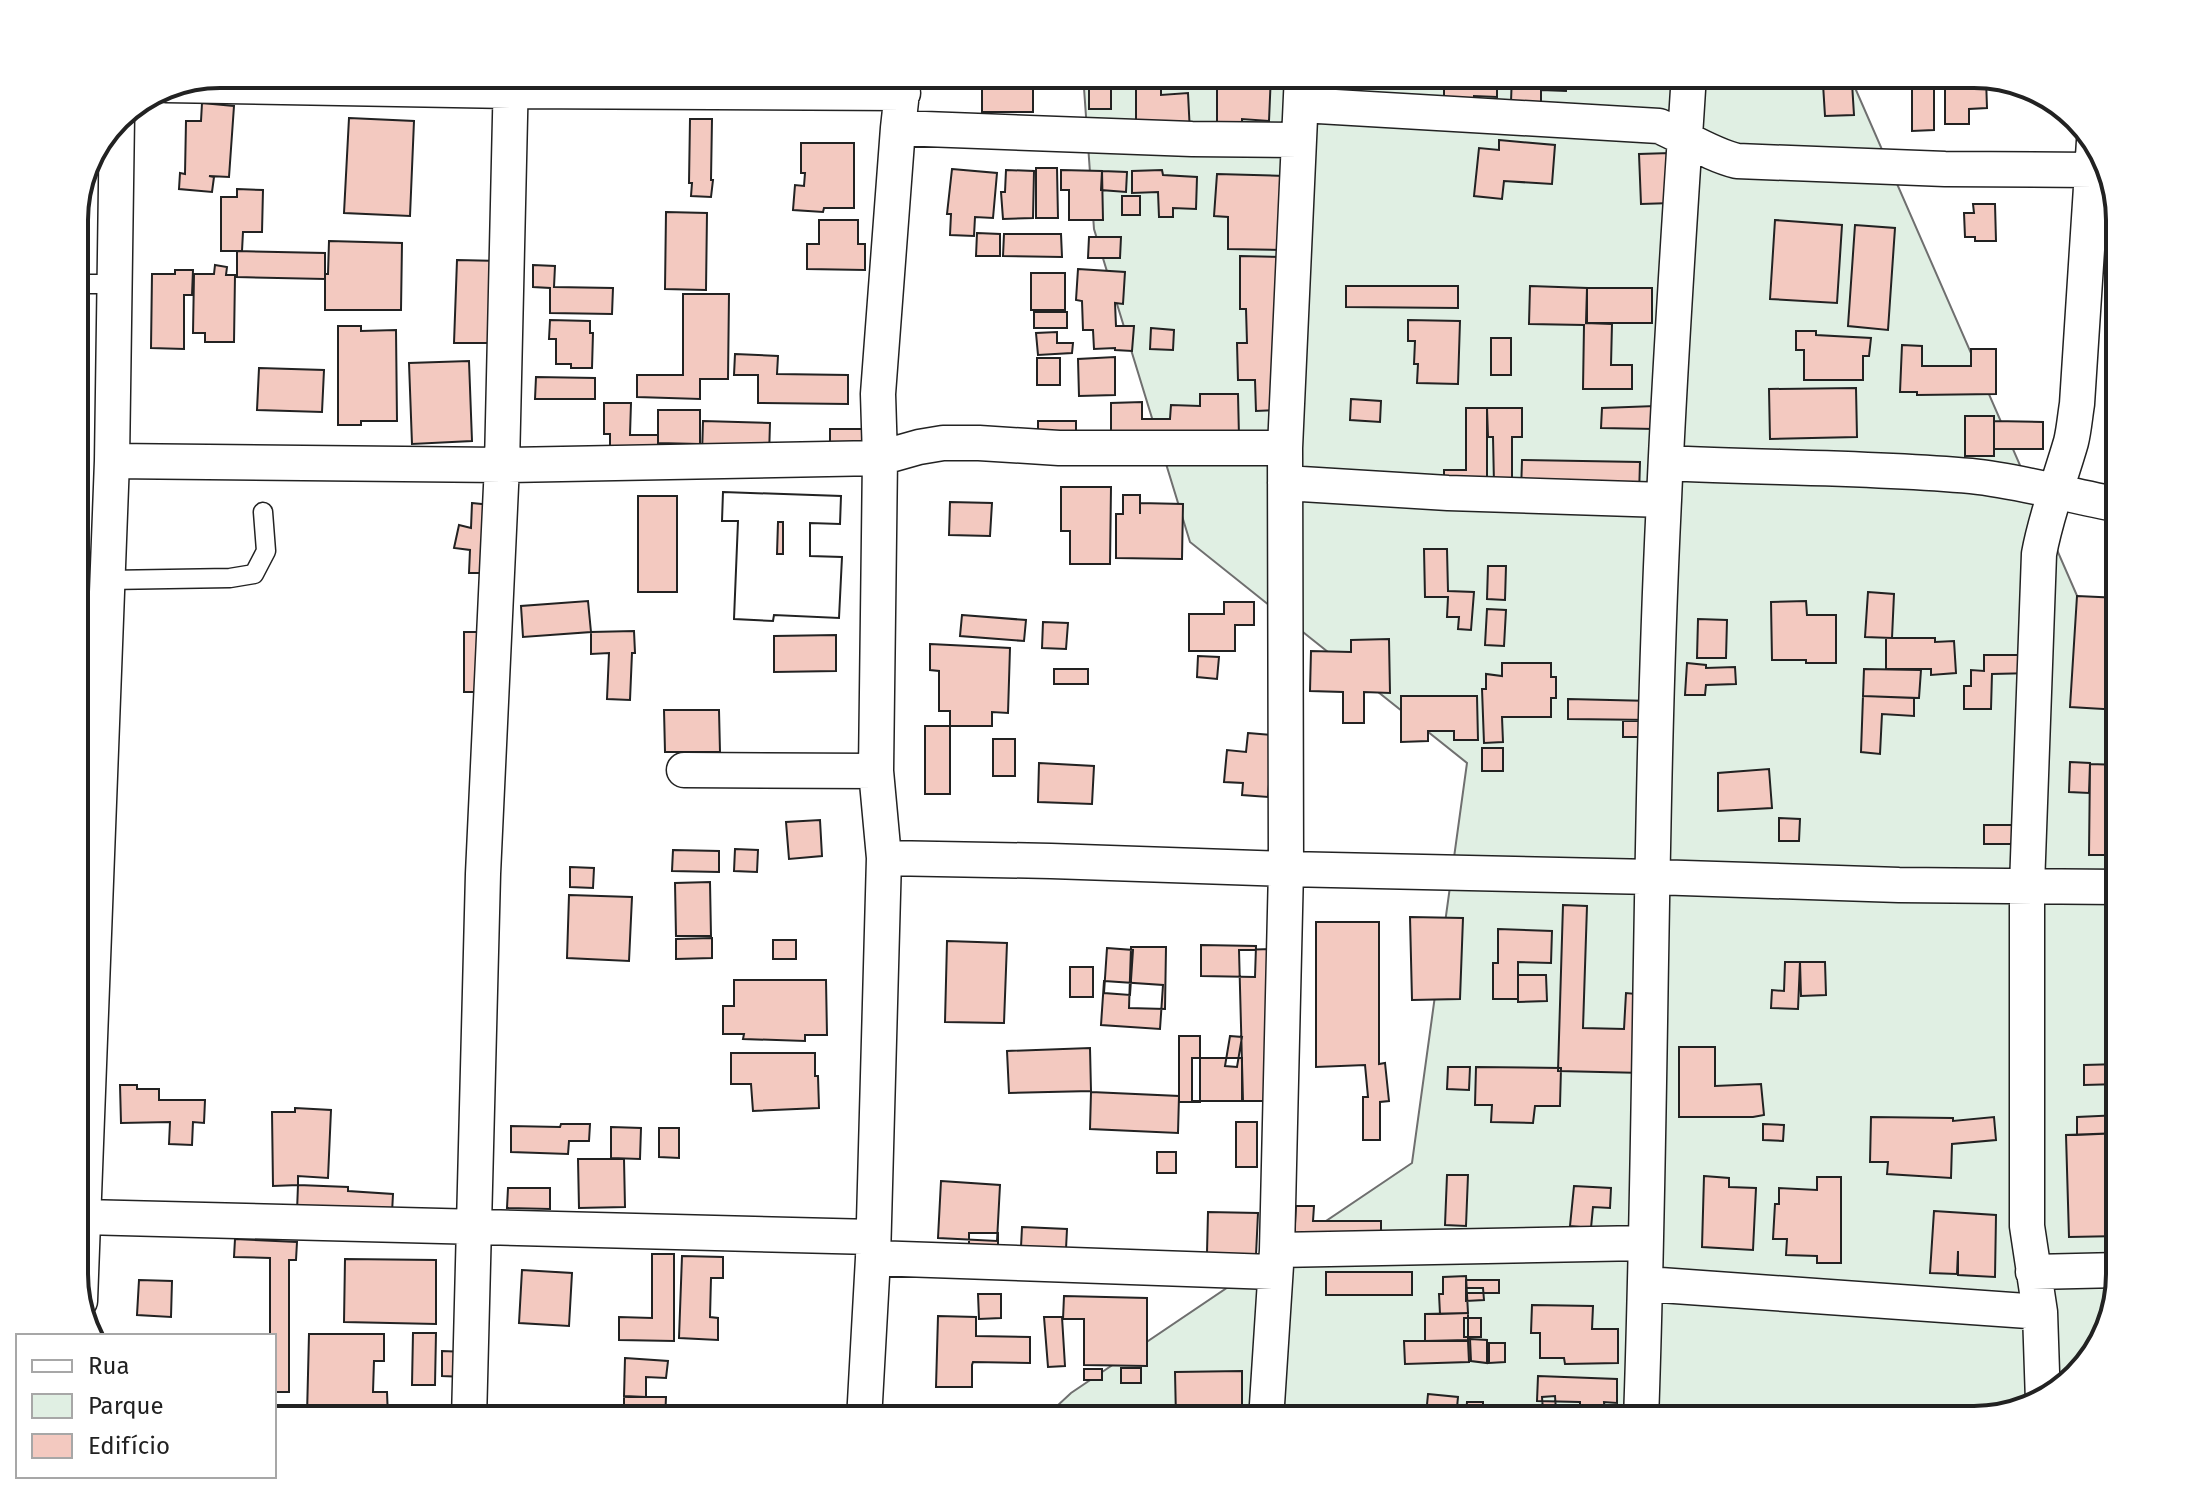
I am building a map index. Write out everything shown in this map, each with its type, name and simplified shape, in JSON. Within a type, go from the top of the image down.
[{"type":"street","points":[[469,1406],[483,874],[502,465],[511,88]]},
{"type":"street","points":[[865,1406],[873,1248],[884,858],[876,771],[878,394],[903,88]]},
{"type":"street","points":[[1642,1406],[1664,500],[1688,88]]},
{"type":"street","points":[[1267,1406],[1275,1261],[1286,869],[1285,448],[1301,89],[1659,126],[1716,156],[1737,161],[1945,169],[2089,155]]},
{"type":"street","points":[[898,128],[1298,140]]},
{"type":"street","points":[[88,807],[108,580],[116,138]]},
{"type":"street","points":[[2042,1386],[2040,1312],[2027,1226],[2027,886],[2039,554],[2043,529],[2072,440],[2093,164]]},
{"type":"street","points":[[112,461],[502,465],[880,458],[943,443],[1059,448],[1285,448]]},
{"type":"street","points":[[1666,463],[1971,476],[2106,502]]},
{"type":"street","points":[[1285,483],[1448,493],[1664,500]]},
{"type":"street","points":[[684,770],[876,771]]},
{"type":"street","points":[[884,858],[1899,885],[2106,887]]},
{"type":"street","points":[[88,1230],[473,1227],[873,1248],[1275,1261],[1645,1243]]},
{"type":"street","points":[[2033,1272],[2106,1270]]},
{"type":"street","points":[[1646,1284],[2040,1312]]},
{"type":"lane","points":[[88,284],[113,284]]},
{"type":"lane","points":[[108,580],[230,578],[254,574],[266,551],[263,512]]},
{"type":"green space","points":[[1084,88],[1855,88],[2106,662],[2105,1291],[2099,1317],[2084,1347],[2054,1379],[2008,1402],[1974,1406],[1057,1406],[1071,1393],[1412,1163],[1467,763],[1190,542],[1094,229]]},
{"type":"building","points":[[982,88],[1033,88],[1033,112],[982,112]]},
{"type":"building","points":[[1089,88],[1111,88],[1111,109],[1089,109]]},
{"type":"building","points":[[1136,88],[1161,88],[1161,95],[1188,93],[1190,133],[1136,123]]},
{"type":"building","points":[[1217,88],[1270,88],[1269,121],[1242,119],[1242,125],[1217,125]]},
{"type":"building","points":[[1444,88],[1497,88],[1497,97],[1444,100]]},
{"type":"building","points":[[1512,88],[1566,88],[1566,91],[1541,90],[1541,103],[1511,102]]},
{"type":"building","points":[[1823,88],[1852,88],[1854,115],[1825,116]]},
{"type":"building","points":[[1912,88],[1934,88],[1934,130],[1912,131]]},
{"type":"building","points":[[1945,88],[1986,89],[1987,108],[1969,109],[1969,124],[1945,124]]},
{"type":"building","points":[[202,103],[234,106],[229,177],[209,176],[214,177],[212,192],[179,189],[180,173],[185,174],[186,121],[201,121]]},
{"type":"building","points":[[349,118],[414,121],[410,216],[344,213]]},
{"type":"building","points":[[690,119],[712,119],[711,197],[691,196]]},
{"type":"building","points":[[1499,140],[1555,145],[1552,184],[1504,181],[1502,199],[1474,196],[1479,148],[1499,150]]},
{"type":"building","points":[[801,143],[854,143],[854,208],[824,208],[823,212],[793,210],[795,185],[804,186]]},
{"type":"building","points":[[1670,153],[1672,203],[1641,204],[1639,154]]},
{"type":"building","points":[[1036,168],[1057,168],[1058,218],[1036,218]]},
{"type":"building","points":[[952,169],[997,173],[993,218],[975,217],[974,236],[950,235],[951,214],[947,214]]},
{"type":"building","points":[[1006,170],[1034,171],[1033,218],[1003,219],[1001,192],[1005,192]]},
{"type":"building","points":[[1061,170],[1102,171],[1103,220],[1069,220],[1069,190],[1061,190]]},
{"type":"building","points":[[1162,170],[1163,175],[1197,177],[1196,209],[1173,208],[1173,217],[1159,217],[1158,192],[1132,193],[1132,171]]},
{"type":"building","points":[[1102,171],[1127,172],[1126,192],[1101,190]]},
{"type":"building","points":[[1217,174],[1285,176],[1284,250],[1228,249],[1228,217],[1214,216]]},
{"type":"building","points":[[237,189],[263,190],[262,232],[243,232],[242,251],[221,251],[221,197],[237,197]]},
{"type":"building","points":[[1122,196],[1140,196],[1140,215],[1122,215]]},
{"type":"building","points":[[1973,204],[1995,204],[1996,241],[1975,241],[1975,237],[1965,237],[1964,213],[1974,213]]},
{"type":"building","points":[[666,212],[707,213],[706,290],[665,289]]},
{"type":"building","points":[[819,220],[858,220],[858,244],[865,244],[865,270],[807,269],[807,244],[819,244]]},
{"type":"building","points":[[1775,220],[1842,225],[1837,303],[1770,299]]},
{"type":"building","points":[[1855,225],[1895,228],[1888,330],[1848,326]]},
{"type":"building","points":[[977,233],[1000,234],[1000,256],[976,256]]},
{"type":"building","points":[[1004,234],[1061,234],[1062,257],[1003,256]]},
{"type":"building","points":[[1089,237],[1121,237],[1120,258],[1088,258]]},
{"type":"building","points":[[329,241],[402,243],[401,310],[325,310]]},
{"type":"building","points":[[237,251],[325,253],[325,279],[237,277]]},
{"type":"building","points":[[1240,256],[1283,257],[1281,410],[1256,411],[1255,380],[1238,380],[1237,343],[1247,343],[1246,309],[1240,309]]},
{"type":"building","points":[[457,260],[500,261],[498,343],[454,343]]},
{"type":"building","points":[[215,265],[227,267],[226,275],[235,275],[234,342],[205,342],[205,333],[193,333],[194,274],[214,274]]},
{"type":"building","points":[[533,265],[555,266],[554,287],[613,288],[612,314],[550,313],[550,288],[533,287]]},
{"type":"building","points":[[1078,269],[1125,272],[1123,304],[1115,303],[1116,326],[1134,326],[1132,351],[1094,349],[1093,330],[1083,330],[1082,301],[1076,300]]},
{"type":"building","points":[[175,270],[193,270],[192,295],[184,295],[184,349],[151,348],[152,274],[175,274]]},
{"type":"building","points":[[1031,273],[1065,273],[1065,310],[1031,310]]},
{"type":"building","points":[[1346,286],[1458,286],[1458,308],[1346,307]]},
{"type":"building","points":[[1530,286],[1587,288],[1586,323],[1612,324],[1611,365],[1632,365],[1632,389],[1583,389],[1584,325],[1529,324]]},
{"type":"building","points":[[1587,288],[1652,288],[1652,323],[1587,323]]},
{"type":"building","points":[[683,294],[729,294],[728,379],[700,379],[700,399],[637,397],[637,375],[683,375]]},
{"type":"building","points":[[1034,312],[1067,312],[1067,328],[1034,328]]},
{"type":"building","points":[[550,320],[590,321],[590,333],[593,333],[592,368],[556,364],[556,339],[549,339]]},
{"type":"building","points":[[1408,320],[1460,321],[1458,384],[1417,383],[1415,341],[1408,341]]},
{"type":"building","points":[[338,326],[361,326],[361,331],[396,330],[397,421],[361,421],[361,425],[338,425]]},
{"type":"building","points":[[1151,328],[1174,330],[1173,350],[1150,349]]},
{"type":"building","points":[[1796,331],[1871,338],[1869,356],[1863,356],[1863,380],[1804,380],[1804,350],[1796,350]]},
{"type":"building","points":[[1057,332],[1057,343],[1073,343],[1072,353],[1038,355],[1036,333]]},
{"type":"building","points":[[1491,338],[1511,338],[1511,375],[1491,375]]},
{"type":"building","points":[[1902,345],[1922,346],[1922,366],[1971,366],[1971,349],[1996,349],[1996,394],[1917,395],[1917,392],[1900,392]]},
{"type":"building","points":[[735,354],[778,356],[777,374],[848,375],[848,404],[758,403],[758,375],[734,375]]},
{"type":"building","points":[[1115,357],[1115,395],[1079,396],[1078,359]]},
{"type":"building","points":[[1037,358],[1060,358],[1060,385],[1037,385]]},
{"type":"building","points":[[469,361],[472,441],[412,444],[409,363]]},
{"type":"building","points":[[259,368],[324,370],[322,412],[257,410]]},
{"type":"building","points":[[536,377],[595,378],[595,399],[535,399]]},
{"type":"building","points":[[1856,388],[1857,437],[1770,439],[1769,389]]},
{"type":"building","points":[[1200,394],[1238,394],[1239,437],[1111,440],[1111,403],[1142,402],[1142,419],[1170,419],[1171,405],[1200,406]]},
{"type":"building","points":[[1351,399],[1381,401],[1380,422],[1350,420]]},
{"type":"building","points":[[604,403],[631,403],[630,435],[658,435],[658,455],[610,455],[610,434],[604,434]]},
{"type":"building","points":[[1655,406],[1655,429],[1601,428],[1602,408]]},
{"type":"building","points":[[1466,408],[1487,408],[1487,490],[1444,490],[1444,470],[1466,470]]},
{"type":"building","points":[[1487,408],[1522,408],[1522,437],[1512,437],[1512,484],[1494,484],[1493,437],[1488,437]]},
{"type":"building","points":[[658,410],[700,410],[700,444],[658,443]]},
{"type":"building","points":[[1965,416],[1994,416],[1994,456],[1965,456]]},
{"type":"building","points":[[703,421],[770,423],[769,456],[702,455]]},
{"type":"building","points":[[1038,421],[1076,421],[1076,441],[1038,441]]},
{"type":"building","points":[[1994,421],[2043,422],[2043,449],[1994,449]]},
{"type":"building","points":[[830,429],[864,429],[863,455],[830,455]]},
{"type":"building","points":[[1522,460],[1640,462],[1639,495],[1521,492]]},
{"type":"building","points":[[1061,487],[1111,487],[1110,564],[1070,564],[1070,531],[1061,531]]},
{"type":"building","points":[[723,492],[841,496],[840,524],[810,523],[810,556],[842,557],[839,618],[774,615],[773,621],[734,619],[738,521],[722,521]],"holes":[[[778,522],[783,522],[783,554],[777,554]]]},
{"type":"building","points":[[723,492],[841,496],[840,524],[810,523],[810,556],[842,557],[839,618],[774,615],[773,621],[734,619],[738,521],[722,521]]},
{"type":"building","points":[[1123,495],[1140,495],[1140,503],[1183,504],[1182,559],[1116,558],[1116,514],[1123,514]]},
{"type":"building","points":[[638,496],[677,496],[677,592],[638,592]]},
{"type":"building","points":[[950,502],[992,503],[990,536],[949,535]]},
{"type":"building","points":[[472,503],[491,505],[488,573],[469,573],[470,550],[454,548],[459,525],[471,528]]},
{"type":"building","points":[[1424,549],[1447,549],[1448,591],[1474,592],[1471,630],[1458,629],[1459,617],[1447,617],[1448,597],[1425,597]]},
{"type":"building","points":[[1488,566],[1506,566],[1505,600],[1487,599]]},
{"type":"building","points":[[1868,592],[1894,594],[1892,638],[1865,637]]},
{"type":"building","points":[[2077,596],[2106,597],[2106,709],[2070,707]]},
{"type":"building","points":[[588,601],[591,632],[523,637],[521,606]]},
{"type":"building","points":[[1806,601],[1807,615],[1836,615],[1836,663],[1772,660],[1771,602]]},
{"type":"building","points":[[1224,602],[1254,602],[1254,625],[1235,625],[1235,651],[1189,651],[1189,614],[1224,614]]},
{"type":"building","points":[[1487,609],[1506,610],[1504,646],[1485,645]]},
{"type":"building","points":[[962,615],[1026,620],[1024,641],[960,636]]},
{"type":"building","points":[[1698,619],[1727,620],[1726,658],[1697,658]]},
{"type":"building","points":[[1043,622],[1068,623],[1066,649],[1042,648]]},
{"type":"building","points":[[634,631],[630,700],[607,699],[609,653],[591,654],[591,632]]},
{"type":"building","points":[[464,632],[484,632],[484,692],[464,692]]},
{"type":"building","points":[[836,635],[836,671],[774,672],[774,636]]},
{"type":"building","points":[[1886,638],[1954,641],[1956,673],[1931,675],[1931,669],[1886,669]]},
{"type":"building","points":[[1389,639],[1390,693],[1364,692],[1364,723],[1343,723],[1343,692],[1310,691],[1311,651],[1351,652],[1351,640]]},
{"type":"building","points":[[930,644],[1010,648],[1008,713],[992,712],[992,726],[950,726],[950,711],[939,711],[939,671],[930,670]]},
{"type":"building","points":[[1984,655],[2038,655],[2038,673],[1992,674],[1991,709],[1964,709],[1964,686],[1971,686],[1971,670],[1984,671]]},
{"type":"building","points":[[1198,656],[1219,657],[1217,679],[1197,677]]},
{"type":"building","points":[[1502,663],[1551,663],[1551,677],[1556,677],[1556,698],[1551,698],[1551,717],[1502,717],[1503,742],[1484,743],[1482,689],[1486,689],[1486,674],[1502,676]]},
{"type":"building","points":[[1687,663],[1706,665],[1706,668],[1735,667],[1736,684],[1706,685],[1705,695],[1685,695]]},
{"type":"building","points":[[1054,669],[1088,669],[1088,684],[1054,684]]},
{"type":"building","points":[[1864,669],[1921,670],[1919,698],[1863,696]]},
{"type":"building","points":[[1401,696],[1477,696],[1478,740],[1454,740],[1454,731],[1428,731],[1428,741],[1401,742]]},
{"type":"building","points":[[1863,696],[1914,698],[1914,716],[1882,714],[1880,754],[1861,752]]},
{"type":"building","points":[[1568,699],[1652,701],[1652,720],[1568,719]]},
{"type":"building","points":[[664,710],[719,710],[720,752],[665,752]]},
{"type":"building","points":[[1623,721],[1651,721],[1651,737],[1623,737]]},
{"type":"building","points":[[925,726],[950,726],[950,794],[925,794]]},
{"type":"building","points":[[1248,733],[1273,735],[1268,797],[1242,795],[1243,783],[1224,782],[1227,750],[1246,752]]},
{"type":"building","points":[[993,739],[1015,739],[1015,776],[993,776]]},
{"type":"building","points":[[1482,748],[1503,748],[1503,771],[1482,771]]},
{"type":"building","points":[[2070,762],[2090,763],[2089,793],[2069,792]]},
{"type":"building","points":[[1039,763],[1094,766],[1092,804],[1038,802]]},
{"type":"building","points":[[2090,764],[2106,765],[2106,855],[2089,855]]},
{"type":"building","points":[[1769,769],[1772,808],[1718,811],[1718,773]]},
{"type":"building","points":[[1779,818],[1800,819],[1799,841],[1779,841]]},
{"type":"building","points":[[820,820],[822,856],[789,859],[786,822]]},
{"type":"building","points":[[1984,825],[2029,825],[2029,844],[1984,844]]},
{"type":"building","points":[[735,849],[758,850],[757,872],[734,871]]},
{"type":"building","points":[[673,850],[719,851],[719,872],[672,871]]},
{"type":"building","points":[[570,867],[594,868],[593,888],[570,887]]},
{"type":"building","points":[[710,882],[711,936],[676,936],[675,883]]},
{"type":"building","points":[[569,895],[632,897],[629,961],[567,958]]},
{"type":"building","points":[[1563,905],[1587,906],[1583,1028],[1624,1029],[1626,993],[1646,995],[1644,1073],[1558,1071]]},
{"type":"building","points":[[1410,917],[1463,918],[1460,999],[1412,1000]]},
{"type":"building","points":[[1316,922],[1379,922],[1379,1064],[1385,1063],[1389,1101],[1380,1102],[1380,1140],[1363,1140],[1363,1097],[1368,1097],[1365,1065],[1316,1067]]},
{"type":"building","points":[[1498,929],[1552,931],[1551,963],[1518,962],[1518,999],[1493,999],[1493,963],[1498,963]]},
{"type":"building","points":[[712,938],[712,958],[676,959],[676,939]]},
{"type":"building","points":[[773,940],[796,940],[796,959],[773,959]]},
{"type":"building","points":[[947,941],[1007,943],[1004,1023],[945,1022]]},
{"type":"building","points":[[1201,945],[1256,946],[1255,977],[1201,976]]},
{"type":"building","points":[[1131,947],[1166,947],[1165,1009],[1129,1008]]},
{"type":"building","points":[[1107,948],[1133,950],[1130,995],[1104,993]]},
{"type":"building","points":[[1271,949],[1274,1101],[1243,1101],[1239,950]]},
{"type":"building","points":[[1785,962],[1800,962],[1798,1009],[1771,1008],[1772,990],[1784,991]]},
{"type":"building","points":[[1800,962],[1825,962],[1826,995],[1801,996]]},
{"type":"building","points":[[1070,967],[1093,967],[1093,997],[1070,997]]},
{"type":"building","points":[[1518,975],[1546,975],[1547,1001],[1518,1002]]},
{"type":"building","points":[[734,980],[826,980],[827,1035],[805,1035],[805,1041],[743,1039],[744,1034],[723,1034],[723,1006],[734,1006]]},
{"type":"building","points":[[1104,981],[1163,985],[1160,1029],[1101,1025]]},
{"type":"building","points":[[1179,1036],[1200,1036],[1200,1102],[1179,1102]]},
{"type":"building","points":[[1230,1036],[1242,1037],[1237,1067],[1225,1066]]},
{"type":"building","points":[[1679,1047],[1715,1047],[1715,1086],[1761,1084],[1764,1115],[1679,1117]]},
{"type":"building","points":[[1090,1048],[1091,1091],[1009,1093],[1007,1051]]},
{"type":"building","points":[[731,1053],[815,1053],[819,1108],[753,1111],[751,1084],[731,1084]]},
{"type":"building","points":[[1192,1058],[1242,1058],[1242,1101],[1192,1101]]},
{"type":"building","points":[[2106,1064],[2106,1084],[2084,1085],[2084,1065]]},
{"type":"building","points":[[1448,1067],[1470,1067],[1469,1090],[1447,1089]]},
{"type":"building","points":[[1476,1067],[1561,1068],[1560,1106],[1535,1106],[1533,1123],[1491,1122],[1492,1105],[1475,1105]]},
{"type":"building","points":[[120,1085],[159,1089],[159,1100],[205,1100],[204,1123],[193,1122],[192,1145],[169,1144],[170,1122],[121,1123]]},
{"type":"building","points":[[1091,1092],[1179,1096],[1178,1133],[1090,1129]]},
{"type":"building","points":[[295,1108],[331,1110],[328,1178],[298,1176],[298,1185],[273,1186],[272,1112],[295,1112]]},
{"type":"building","points":[[2106,1116],[2106,1134],[2077,1135],[2077,1117]]},
{"type":"building","points":[[1871,1117],[1953,1118],[1953,1121],[1994,1117],[1996,1140],[1952,1144],[1951,1178],[1887,1174],[1888,1162],[1870,1162]]},
{"type":"building","points":[[1236,1122],[1257,1122],[1257,1167],[1236,1167]]},
{"type":"building","points":[[561,1124],[590,1124],[589,1141],[569,1141],[568,1154],[511,1152],[511,1126],[560,1127]]},
{"type":"building","points":[[1763,1124],[1784,1125],[1783,1141],[1763,1140]]},
{"type":"building","points":[[611,1127],[641,1128],[640,1159],[611,1158]]},
{"type":"building","points":[[659,1128],[679,1128],[679,1158],[659,1157]]},
{"type":"building","points":[[2106,1134],[2106,1236],[2069,1237],[2066,1135]]},
{"type":"building","points":[[1157,1152],[1176,1152],[1176,1173],[1157,1173]]},
{"type":"building","points":[[578,1159],[624,1159],[625,1207],[579,1208]]},
{"type":"building","points":[[1447,1175],[1468,1175],[1466,1226],[1445,1225]]},
{"type":"building","points":[[1704,1176],[1729,1178],[1729,1187],[1756,1188],[1753,1250],[1702,1247]]},
{"type":"building","points":[[1817,1177],[1841,1177],[1841,1263],[1817,1263],[1817,1256],[1786,1255],[1787,1239],[1773,1239],[1779,1188],[1817,1190]]},
{"type":"building","points":[[941,1181],[1000,1185],[997,1241],[938,1238]]},
{"type":"building","points":[[298,1185],[348,1187],[348,1191],[393,1194],[392,1213],[297,1211]]},
{"type":"building","points":[[1574,1186],[1611,1188],[1610,1208],[1593,1207],[1591,1228],[1570,1226]]},
{"type":"building","points":[[508,1188],[550,1188],[550,1209],[507,1208]]},
{"type":"building","points":[[1296,1206],[1314,1206],[1313,1221],[1381,1221],[1381,1244],[1294,1241]]},
{"type":"building","points":[[1934,1211],[1996,1215],[1995,1277],[1958,1275],[1958,1251],[1957,1274],[1930,1273]]},
{"type":"building","points":[[1208,1212],[1258,1213],[1256,1255],[1207,1253]]},
{"type":"building","points":[[1022,1227],[1067,1229],[1066,1249],[1021,1247]]},
{"type":"building","points":[[969,1233],[998,1233],[998,1249],[969,1249]]},
{"type":"building","points":[[235,1239],[297,1242],[296,1260],[289,1260],[289,1392],[276,1392],[276,1334],[270,1334],[270,1258],[234,1257]]},
{"type":"building","points":[[652,1254],[674,1254],[674,1341],[619,1340],[619,1317],[652,1318]]},
{"type":"building","points":[[682,1256],[723,1257],[723,1278],[711,1278],[710,1317],[718,1318],[718,1340],[679,1338]]},
{"type":"building","points":[[345,1259],[436,1260],[436,1324],[344,1322]]},
{"type":"building","points":[[522,1270],[572,1273],[569,1326],[519,1323]]},
{"type":"building","points":[[1326,1272],[1412,1272],[1412,1295],[1326,1295]]},
{"type":"building","points":[[1466,1276],[1468,1313],[1440,1314],[1439,1294],[1443,1294],[1443,1277]]},
{"type":"building","points":[[139,1280],[172,1281],[171,1317],[137,1315]]},
{"type":"building","points":[[1466,1280],[1499,1280],[1499,1293],[1466,1293]]},
{"type":"building","points":[[1466,1288],[1483,1288],[1484,1300],[1466,1301]]},
{"type":"building","points":[[978,1294],[1001,1294],[1001,1318],[979,1319]]},
{"type":"building","points":[[1064,1296],[1147,1298],[1147,1366],[1084,1365],[1084,1319],[1063,1319]]},
{"type":"building","points":[[1532,1305],[1593,1306],[1592,1329],[1618,1329],[1618,1363],[1565,1364],[1564,1358],[1540,1358],[1540,1333],[1531,1333]]},
{"type":"building","points":[[1468,1313],[1468,1340],[1425,1341],[1425,1314]]},
{"type":"building","points":[[938,1316],[976,1317],[976,1336],[1030,1337],[1030,1363],[973,1362],[972,1387],[936,1387]]},
{"type":"building","points":[[1044,1317],[1062,1317],[1065,1366],[1048,1367]]},
{"type":"building","points":[[1464,1318],[1481,1318],[1481,1337],[1464,1337]]},
{"type":"building","points":[[413,1333],[436,1333],[435,1385],[412,1385]]},
{"type":"building","points":[[309,1334],[384,1334],[384,1361],[374,1361],[373,1392],[387,1392],[388,1406],[307,1406]]},
{"type":"building","points":[[1470,1339],[1487,1340],[1487,1363],[1471,1361]]},
{"type":"building","points":[[1404,1341],[1468,1341],[1469,1362],[1405,1364]]},
{"type":"building","points":[[1489,1343],[1505,1343],[1505,1362],[1489,1363]]},
{"type":"building","points":[[442,1351],[466,1352],[465,1377],[442,1376]]},
{"type":"building","points":[[625,1358],[668,1361],[666,1378],[646,1377],[646,1397],[624,1396]]},
{"type":"building","points":[[1121,1368],[1141,1368],[1141,1383],[1121,1383]]},
{"type":"building","points":[[1084,1369],[1102,1369],[1102,1380],[1084,1380]]},
{"type":"building","points":[[1242,1371],[1242,1406],[1176,1406],[1175,1372]]},
{"type":"building","points":[[1538,1376],[1617,1379],[1617,1403],[1580,1406],[1580,1402],[1537,1401]]},
{"type":"building","points":[[1428,1394],[1458,1397],[1457,1406],[1427,1406]]},
{"type":"building","points":[[1555,1396],[1556,1406],[1543,1406],[1542,1397]]},
{"type":"building","points":[[624,1397],[666,1397],[666,1406],[624,1406]]},
{"type":"building","points":[[1467,1402],[1483,1402],[1483,1406],[1467,1406]]}]
